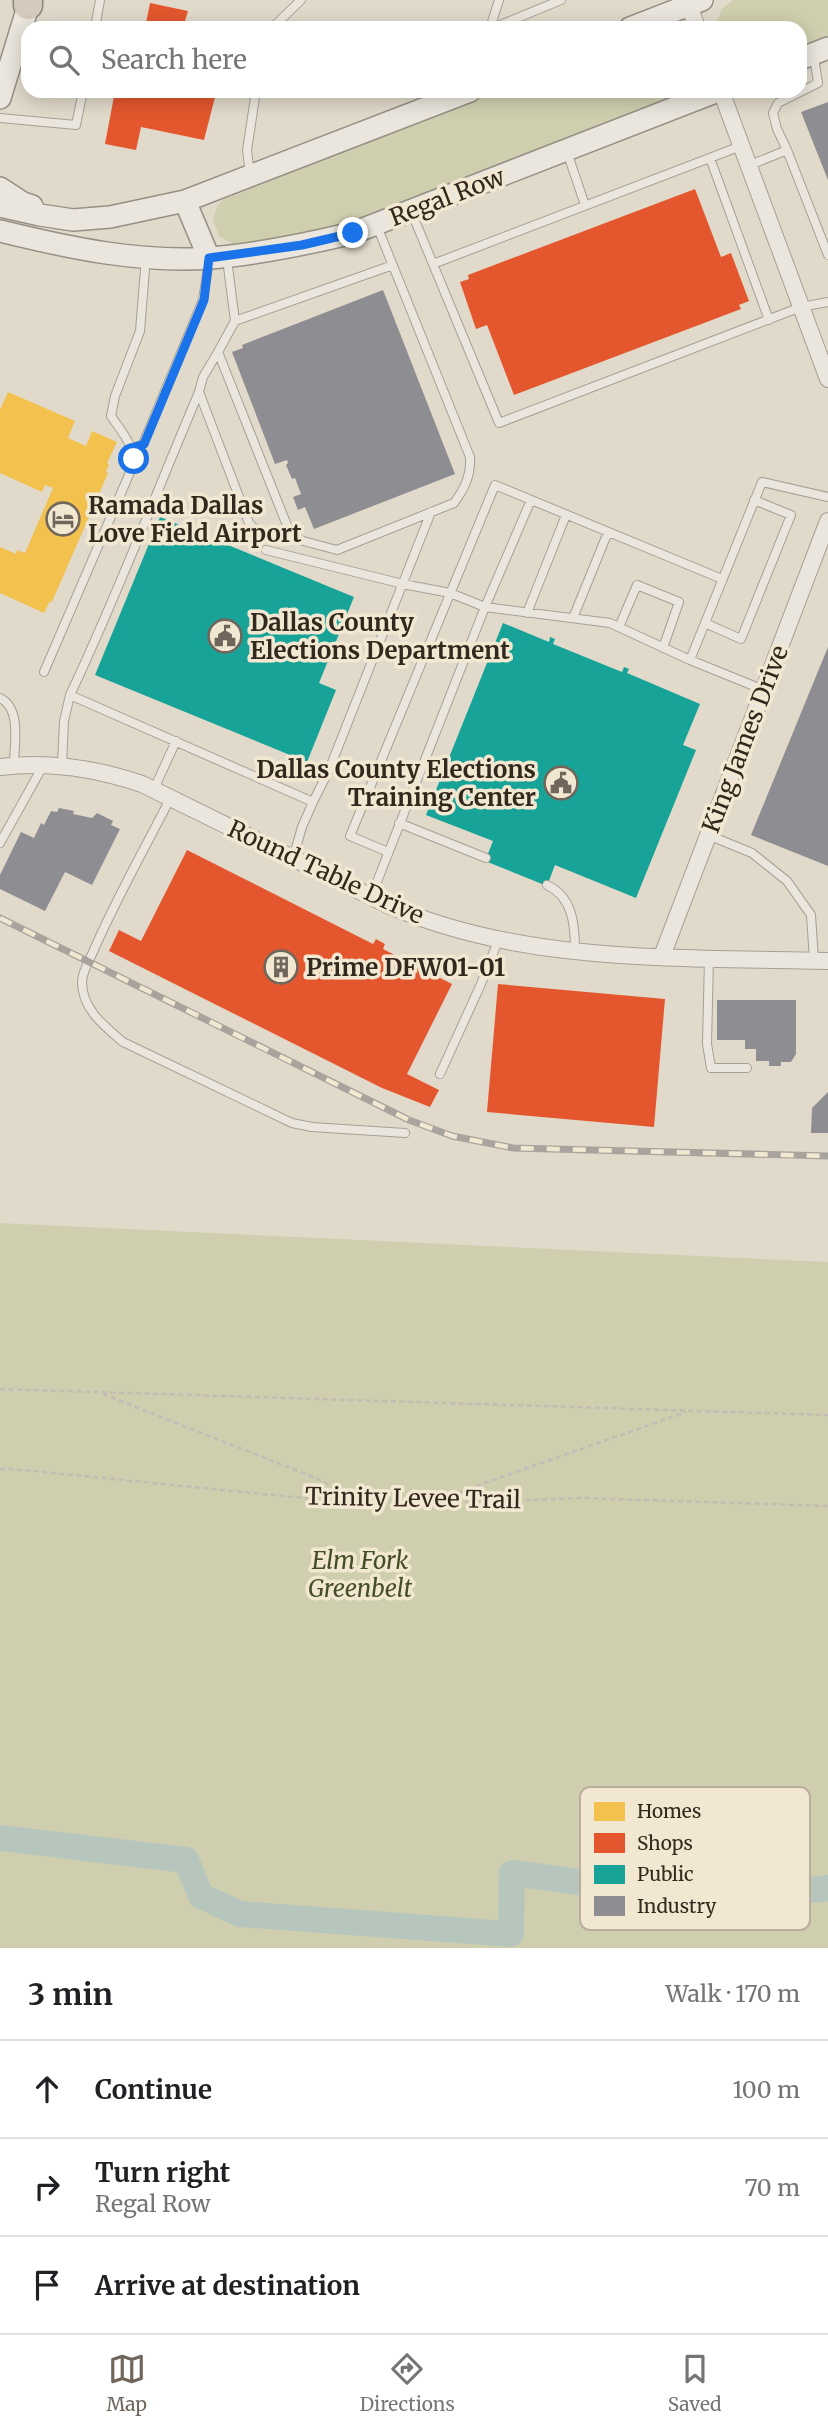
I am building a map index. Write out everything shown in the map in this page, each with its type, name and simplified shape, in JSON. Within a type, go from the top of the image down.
[{"type":"main road","points":[[23,21],[29,2]]},
{"type":"main road","points":[[647,21],[694,2]]},
{"type":"main road","points":[[0,98],[21,28]]},
{"type":"main road","points":[[0,206],[74,220],[110,217],[185,201],[452,98]]},
{"type":"main road","name":"Regal Row","points":[[0,231],[62,246],[146,257],[218,257],[302,245],[353,233],[701,98]]},
{"type":"main road","points":[[0,188],[23,203],[74,220]]},
{"type":"main road","points":[[185,201],[218,257]]},
{"type":"street","points":[[694,2],[696,21]]},
{"type":"street","points":[[722,98],[828,379]]},
{"type":"street","name":"King James Drive","points":[[662,956],[828,521]]},
{"type":"street","name":"Round Table Drive","points":[[7,766],[62,765],[104,773],[154,789],[371,897],[423,919],[498,941],[575,951],[821,961]]},
{"type":"lane","points":[[96,21],[100,0]]},
{"type":"lane","points":[[279,21],[301,0]]},
{"type":"lane","points":[[493,21],[499,0]]},
{"type":"lane","points":[[508,21],[561,0]]},
{"type":"lane","points":[[814,54],[818,83]]},
{"type":"lane","points":[[807,88],[828,79]]},
{"type":"lane","points":[[0,118],[76,125],[82,98]]},
{"type":"lane","points":[[250,178],[247,150],[255,98]]},
{"type":"lane","points":[[788,98],[778,103],[773,113],[777,130],[828,255]]},
{"type":"lane","points":[[433,264],[741,146]]},
{"type":"lane","points":[[566,150],[585,205]]},
{"type":"lane","points":[[748,166],[787,150]]},
{"type":"lane","points":[[709,159],[769,320]]},
{"type":"lane","points":[[411,211],[499,423],[801,307],[828,302]]},
{"type":"lane","points":[[218,352],[292,538],[337,550],[454,503],[464,490],[471,470],[470,457],[377,224]]},
{"type":"lane","points":[[44,673],[134,459],[133,448],[111,416],[115,396],[140,331],[146,257]]},
{"type":"lane","points":[[218,257],[235,321]]},
{"type":"lane","points":[[133,448],[144,444],[204,300],[218,257]]},
{"type":"lane","points":[[62,765],[64,721],[70,695],[102,627],[202,377],[235,321],[393,265]]},
{"type":"lane","points":[[198,392],[249,523],[257,532],[272,537],[290,532]]},
{"type":"lane","points":[[690,660],[761,482],[828,497]]},
{"type":"lane","points":[[388,852],[350,836],[495,485],[722,579]]},
{"type":"lane","points":[[371,897],[485,607],[531,500]]},
{"type":"lane","points":[[705,624],[741,639],[791,515],[754,500]]},
{"type":"lane","points":[[293,858],[302,827],[329,770],[430,512]]},
{"type":"lane","points":[[527,613],[566,515]]},
{"type":"lane","points":[[572,618],[608,532]]},
{"type":"lane","points":[[266,550],[402,584],[450,593],[485,607],[610,623],[764,690]]},
{"type":"lane","points":[[619,627],[637,585],[679,603],[663,648]]},
{"type":"lane","points":[[70,695],[313,802]]},
{"type":"lane","points":[[0,698],[9,703],[14,715],[7,766]]},
{"type":"lane","points":[[154,789],[176,741]]},
{"type":"lane","points":[[0,843],[44,764]]},
{"type":"lane","points":[[171,797],[83,975],[82,983],[88,1006],[99,1023],[123,1042],[292,1123],[312,1127],[405,1133]]},
{"type":"lane","points":[[399,823],[486,858]]},
{"type":"lane","points":[[708,835],[752,853],[787,881],[811,915],[821,961]]},
{"type":"lane","points":[[547,885],[556,889],[569,905],[575,927],[575,951]]},
{"type":"lane","points":[[440,1074],[498,941]]},
{"type":"lane","points":[[709,958],[707,1044],[711,1068],[747,1068]]},
{"type":"path","points":[[0,1389],[828,1415]]},
{"type":"path","points":[[101,1393],[323,1481],[353,1503]]},
{"type":"path","points":[[444,1503],[465,1490],[690,1411]]},
{"type":"path","name":"Trinity Levee Trail","points":[[0,1469],[353,1503],[582,1498],[828,1506]]},
{"type":"green space","points":[[733,0],[828,0],[828,39],[807,47],[807,21],[717,21],[721,10]]},
{"type":"green space","points":[[480,98],[674,98],[383,213],[329,228],[288,237],[232,244],[219,236],[213,221],[217,206],[223,200]]},
{"type":"green space","name":"Elm Fork Greenbelt","points":[[0,1223],[828,1262],[828,1948],[0,1948]]},
{"type":"building: Homes","name":"Ramada Dallas Love Field Airport","points":[[8,392],[75,421],[68,438],[86,446],[92,431],[117,442],[107,463],[108,473],[52,602],[50,601],[44,613],[0,593],[0,547],[16,554],[17,550],[25,553],[53,488],[45,485],[42,492],[0,473],[0,410]]},
{"type":"building: Shops","points":[[150,3],[188,11],[185,21],[146,21]]},
{"type":"building: Shops","points":[[114,98],[215,98],[204,140],[141,127],[136,150],[105,144]]},
{"type":"building: Shops","points":[[695,189],[721,257],[731,253],[749,301],[739,305],[741,309],[514,395],[487,325],[476,329],[460,282],[469,279],[468,275]]},
{"type":"building: Shops","name":"Prime DFW01-01","points":[[187,850],[373,944],[376,939],[385,944],[383,949],[452,984],[407,1074],[439,1090],[430,1107],[382,1088],[109,951],[119,930],[141,941]]},
{"type":"building: Shops","name":"Prime DFW01-01","points":[[498,984],[665,999],[654,1127],[487,1112]]},
{"type":"building: Public","name":"Dallas County Elections Department","points":[[160,517],[354,597],[319,683],[336,690],[307,762],[95,675]]},
{"type":"building: Public","name":"Dallas County Elections Training Center","points":[[503,623],[549,642],[550,637],[555,639],[553,644],[622,672],[624,667],[629,669],[627,673],[700,704],[683,745],[696,750],[636,898],[555,865],[547,886],[485,861],[493,841],[426,815]]},
{"type":"building: Industry","points":[[828,102],[828,180],[801,112]]},
{"type":"building: Industry","points":[[383,290],[455,474],[314,529],[305,507],[298,510],[293,497],[301,494],[286,465],[287,460],[275,464],[232,352],[243,348],[242,345]]},
{"type":"building: Industry","points":[[828,647],[828,866],[751,835]]},
{"type":"building: Industry","points":[[59,808],[92,818],[97,813],[113,821],[111,825],[120,829],[92,885],[65,872],[45,911],[0,889],[0,875],[21,832],[34,838],[51,811],[57,812]]},
{"type":"building: Industry","points":[[717,1000],[796,1000],[796,1054],[791,1062],[781,1062],[781,1066],[769,1066],[769,1061],[756,1061],[756,1049],[745,1049],[745,1040],[717,1040]]},
{"type":"building: Industry","points":[[828,1092],[828,1133],[811,1133],[812,1108]]},
{"type":"waterway","points":[[0,1838],[186,1860],[201,1896],[240,1914],[511,1934],[512,1873],[580,1882]]},
{"type":"waterway","points":[[810,1890],[828,1888]]},
{"type":"railway","points":[[0,918],[409,1120],[452,1136],[513,1148],[828,1156]]},
{"type":"place","name":"Ramada Dallas Love Field Airport","points":[[63,519]]},
{"type":"place","name":"Dallas County Elections Department","points":[[225,636]]},
{"type":"place","name":"Dallas County Elections Training Center","points":[[561,783]]},
{"type":"place","name":"Prime DFW01-01","points":[[281,967]]},
{"type":"route","points":[[134,459],[133,448],[144,444],[204,300],[209,258],[257,253],[353,233]]}]
